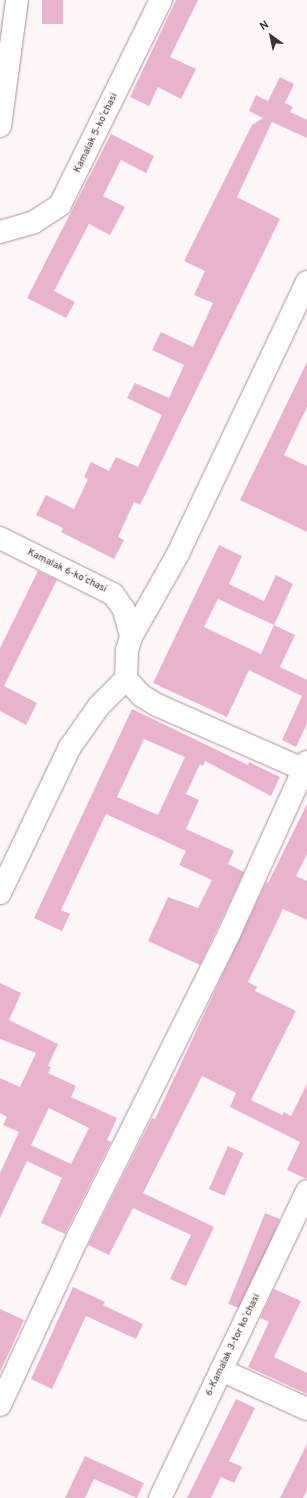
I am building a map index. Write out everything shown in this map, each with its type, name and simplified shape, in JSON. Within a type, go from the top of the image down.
[{"type":"street","points":[[0,126],[17,0]]},
{"type":"street","name":"Kamalak 5-koʻchasi","points":[[0,232],[34,222],[60,205],[161,0]]},
{"type":"street","points":[[0,893],[70,746],[99,706],[126,679],[127,650],[131,637],[179,552],[307,282]]},
{"type":"street","name":"Kamalak 6-koʻchasi","points":[[0,538],[113,594],[124,610],[131,637]]},
{"type":"street","points":[[0,1405],[78,1237],[229,934],[306,768],[157,705],[142,696],[126,679]]},
{"type":"street","name":"6-Kamalak 3-tor koʻchasi","points":[[160,1498],[306,1197]]},
{"type":"street","points":[[221,1370],[307,1409]]},
{"type":"building","points":[[42,0],[63,0],[63,24],[42,24]]},
{"type":"building","points":[[176,0],[198,0],[170,57],[196,69],[181,99],[158,87],[149,106],[130,97]]},
{"type":"building","points":[[280,77],[294,84],[285,103],[293,107],[290,112],[307,120],[307,138],[272,122],[237,197],[280,219],[140,505],[134,502],[118,537],[124,540],[114,559],[61,532],[63,528],[36,515],[46,495],[74,509],[88,479],[84,477],[91,462],[109,471],[116,457],[138,467],[162,415],[127,398],[135,383],[169,398],[184,365],[152,350],[161,332],[193,347],[213,303],[194,295],[205,271],[184,261],[252,125],[263,118],[249,111],[256,95],[268,101]]},
{"type":"building","points":[[111,134],[154,156],[146,173],[121,160],[103,196],[125,207],[110,235],[89,224],[54,291],[75,302],[66,318],[27,298]]},
{"type":"building","points":[[307,362],[307,407],[284,455],[307,466],[307,532],[240,500]]},
{"type":"building","points":[[219,545],[242,556],[229,584],[264,601],[276,575],[293,584],[274,625],[295,635],[280,667],[307,680],[307,724],[296,747],[282,740],[302,696],[249,670],[227,717],[153,683]],"holes":[[[218,599],[274,625],[261,654],[204,627]]]},
{"type":"building","points":[[38,571],[57,580],[4,686],[37,703],[26,725],[0,711],[0,648]]},
{"type":"building","points":[[132,709],[248,765],[249,762],[280,777],[271,796],[205,761],[203,766],[200,764],[186,794],[199,800],[186,829],[234,851],[228,864],[244,872],[200,965],[148,941],[168,897],[198,908],[212,880],[179,865],[186,851],[106,814],[61,910],[70,914],[62,931],[34,918]],"holes":[[[144,739],[185,757],[158,815],[117,797]]]},
{"type":"building","points":[[307,804],[307,854],[296,876],[307,881],[307,920],[283,909],[248,982],[257,987],[255,991],[296,1011],[251,1100],[282,1115],[284,1112],[291,1116],[307,1084],[307,1179],[287,1170],[300,1142],[230,1107],[236,1093],[202,1076],[143,1193],[214,1227],[186,1286],[170,1279],[191,1235],[133,1208],[109,1255],[88,1245],[152,1118],[155,1119],[266,882],[268,883]]},
{"type":"building","points":[[0,983],[21,993],[9,1020],[58,1044],[48,1066],[51,1067],[48,1073],[76,1086],[71,1097],[117,1118],[107,1140],[111,1142],[65,1234],[41,1223],[62,1178],[27,1161],[0,1218],[0,1173],[19,1132],[3,1125],[7,1117],[0,1113],[0,1078],[20,1087],[36,1053],[0,1039]],"holes":[[[49,1108],[89,1128],[71,1164],[31,1145]]]},
{"type":"building","points":[[228,1146],[244,1153],[224,1196],[209,1189]]},
{"type":"building","points":[[265,1213],[280,1219],[243,1310],[228,1304]]},
{"type":"building","points":[[73,1287],[105,1302],[103,1305],[143,1324],[136,1339],[86,1316],[52,1389],[31,1379]]},
{"type":"building","points":[[274,1289],[301,1301],[274,1357],[307,1373],[307,1394],[248,1367],[269,1322],[260,1318]]},
{"type":"building","points":[[0,1309],[24,1320],[0,1372]]},
{"type":"building","points":[[236,1399],[255,1408],[229,1461],[242,1467],[234,1483],[221,1477],[211,1498],[187,1498]]},
{"type":"building","points":[[307,1444],[307,1490],[303,1498],[280,1498]]},
{"type":"building","points":[[85,1456],[144,1483],[137,1498],[94,1479],[85,1498],[65,1498]]}]
